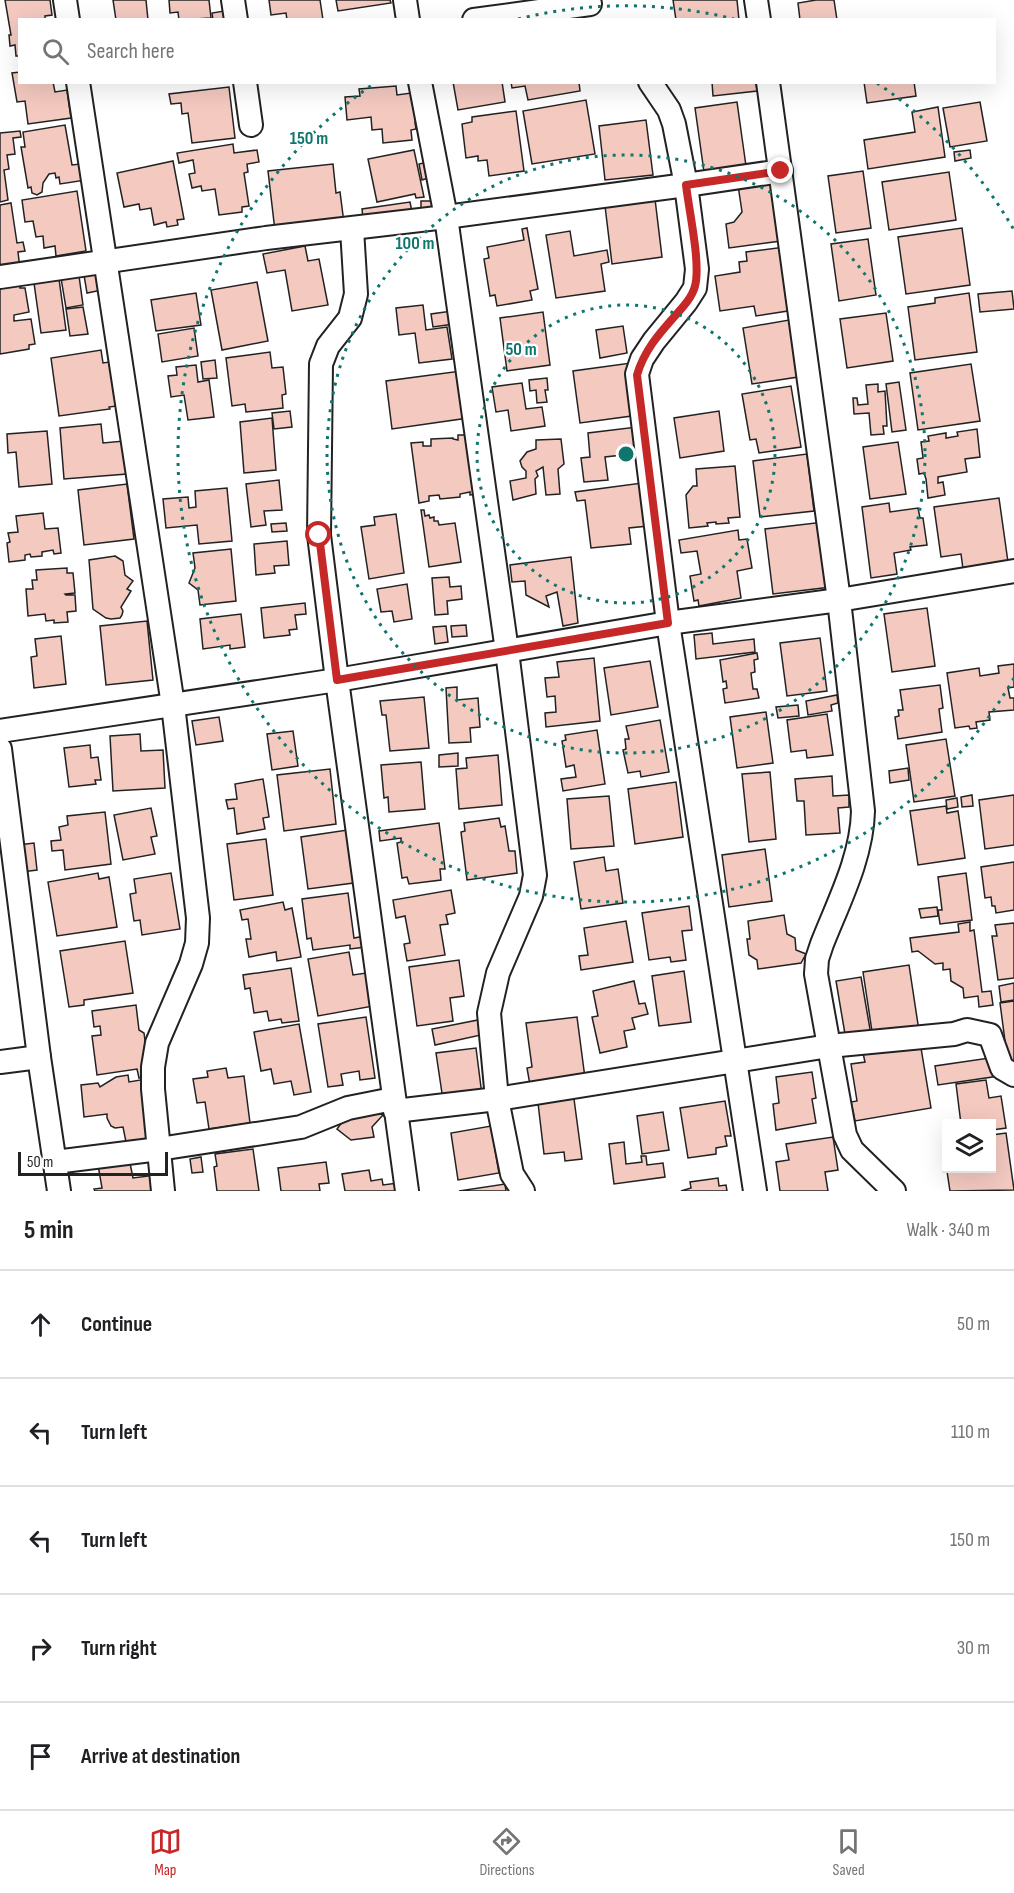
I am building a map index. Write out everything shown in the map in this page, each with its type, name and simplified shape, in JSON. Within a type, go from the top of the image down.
[{"type":"street","points":[[65,0],[68,18]]},
{"type":"street","points":[[233,0],[236,18]]},
{"type":"street","points":[[405,0],[408,18]]},
{"type":"street","points":[[756,0],[759,18]]},
{"type":"street","points":[[494,18],[593,8]]},
{"type":"street","points":[[78,84],[172,705],[198,927],[197,943],[191,964],[157,1043],[153,1067],[163,1191]]},
{"type":"street","points":[[245,84],[251,125]]},
{"type":"street","points":[[420,84],[446,217],[507,651],[535,875],[531,896],[498,973],[489,1014],[497,1098],[512,1174],[523,1191]]},
{"type":"street","points":[[651,84],[672,117],[686,185],[697,269],[695,288],[642,358],[637,375],[668,623],[755,1191]]},
{"type":"street","points":[[768,84],[839,600],[863,811],[863,831],[859,849],[817,959],[816,974],[845,1135],[852,1150],[894,1191]]},
{"type":"street","points":[[0,277],[266,238],[446,217],[781,171]]},
{"type":"street","points":[[352,229],[356,294],[350,318],[327,346],[321,364],[319,535],[407,1191]]},
{"type":"street","points":[[0,731],[337,680],[668,623],[839,600],[1014,571]]},
{"type":"street","points":[[0,749],[39,1057],[59,1191]]},
{"type":"street","points":[[55,1162],[301,1127],[348,1108],[497,1098],[829,1046],[954,1034],[967,1030],[990,1035],[1002,1068],[1014,1075]]},
{"type":"street","points":[[0,1062],[39,1057]]},
{"type":"building","points":[[5,0],[50,0],[52,15],[45,16],[45,18],[18,18],[18,56],[16,56],[15,45],[10,46],[9,35],[11,35]]},
{"type":"building","points":[[113,0],[146,0],[148,18],[116,18]]},
{"type":"building","points":[[169,0],[209,0],[211,18],[179,18],[178,12],[170,13]]},
{"type":"building","points":[[269,0],[320,0],[323,18],[287,18],[286,13],[271,15]]},
{"type":"building","points":[[336,0],[390,0],[391,3],[338,11]]},
{"type":"building","points":[[673,0],[737,0],[739,18],[676,18]]},
{"type":"building","points":[[834,0],[837,18],[800,18],[798,3]]},
{"type":"building","points":[[224,11],[225,18],[213,18],[212,13]]},
{"type":"building","points":[[18,72],[18,84],[53,84],[55,92],[67,90],[71,118],[28,124],[25,101],[17,102],[12,73]]},
{"type":"building","points":[[453,84],[502,84],[505,102],[458,110]]},
{"type":"building","points":[[511,84],[579,84],[580,91],[528,100],[525,86],[512,88]]},
{"type":"building","points":[[712,84],[756,84],[757,91],[713,96]]},
{"type":"building","points":[[864,84],[914,84],[916,96],[867,103]]},
{"type":"building","points":[[396,86],[397,95],[411,93],[411,99],[418,98],[420,121],[415,122],[416,129],[411,130],[412,140],[383,143],[382,129],[372,130],[371,117],[347,120],[345,97],[360,96],[359,89]]},
{"type":"building","points":[[229,87],[235,138],[192,143],[188,113],[182,114],[181,103],[171,104],[169,94]]},
{"type":"building","points":[[586,100],[595,154],[532,164],[523,111]]},
{"type":"building","points":[[737,102],[746,166],[704,172],[695,108]]},
{"type":"building","points":[[980,102],[987,141],[950,147],[943,108]]},
{"type":"building","points":[[938,107],[945,157],[868,169],[864,140],[915,132],[912,112]]},
{"type":"building","points":[[516,111],[524,171],[489,176],[487,160],[478,161],[478,156],[466,158],[462,124],[472,122],[472,117]]},
{"type":"building","points":[[646,120],[653,175],[605,180],[599,126]]},
{"type":"building","points":[[65,125],[72,165],[80,164],[86,180],[60,184],[59,177],[56,178],[55,173],[49,174],[43,183],[42,192],[37,195],[32,193],[31,187],[28,188],[21,147],[25,147],[23,132]]},
{"type":"building","points":[[20,131],[21,137],[13,138],[15,154],[7,155],[9,169],[4,170],[8,200],[0,202],[0,133]]},
{"type":"building","points":[[233,144],[234,153],[257,150],[259,162],[247,164],[248,172],[244,173],[249,206],[242,207],[242,212],[219,215],[215,189],[202,191],[201,186],[192,188],[189,174],[195,173],[193,160],[179,163],[177,153]]},
{"type":"building","points":[[414,150],[424,197],[416,198],[415,194],[377,202],[368,159]]},
{"type":"building","points":[[970,150],[971,158],[955,161],[954,152]]},
{"type":"building","points":[[173,161],[184,219],[177,220],[178,225],[167,227],[166,222],[154,225],[151,208],[140,210],[139,204],[124,207],[117,173]]},
{"type":"building","points":[[428,162],[431,177],[422,180],[419,164]]},
{"type":"building","points":[[333,164],[336,193],[340,192],[344,223],[275,231],[268,171]]},
{"type":"building","points":[[863,171],[871,228],[836,233],[828,176]]},
{"type":"building","points":[[949,172],[956,220],[889,230],[882,182]]},
{"type":"building","points":[[772,180],[781,241],[729,248],[726,224],[734,222],[742,212],[738,185]]},
{"type":"building","points":[[77,191],[86,251],[56,256],[55,246],[44,248],[43,236],[36,237],[33,221],[25,222],[22,200]]},
{"type":"building","points":[[655,199],[662,257],[612,264],[605,206]]},
{"type":"building","points":[[421,201],[432,201],[432,210],[421,211]]},
{"type":"building","points":[[410,202],[412,212],[363,219],[362,209]]},
{"type":"building","points":[[11,203],[17,243],[23,242],[25,251],[18,252],[20,269],[0,274],[0,205]]},
{"type":"building","points":[[527,228],[538,289],[530,291],[532,300],[497,306],[495,295],[490,296],[484,259],[489,258],[487,247],[524,240],[522,229]]},
{"type":"building","points":[[962,228],[970,285],[906,294],[898,237]]},
{"type":"building","points":[[570,231],[574,256],[607,250],[609,262],[601,264],[605,291],[556,298],[546,235]]},
{"type":"building","points":[[868,239],[876,295],[839,301],[831,244]]},
{"type":"building","points":[[305,246],[308,261],[319,259],[328,305],[292,311],[285,270],[267,273],[263,254]]},
{"type":"building","points":[[785,247],[794,310],[756,316],[754,306],[720,311],[715,276],[740,272],[739,262],[747,261],[746,252]]},
{"type":"building","points":[[100,272],[102,290],[87,293],[84,275]]},
{"type":"building","points":[[79,276],[83,305],[66,308],[61,278]]},
{"type":"building","points":[[59,279],[66,330],[41,333],[34,283]]},
{"type":"building","points":[[257,282],[268,341],[222,350],[211,290]]},
{"type":"building","points":[[20,283],[20,288],[25,288],[29,312],[14,315],[14,321],[31,319],[35,344],[29,345],[29,349],[0,354],[0,286]]},
{"type":"building","points":[[1012,291],[1014,309],[980,312],[978,294]]},
{"type":"building","points":[[196,293],[201,325],[156,331],[151,300]]},
{"type":"building","points":[[969,293],[977,352],[915,360],[908,307],[935,303],[935,298]]},
{"type":"building","points":[[423,305],[426,330],[447,327],[452,359],[419,363],[415,333],[399,335],[396,308]]},
{"type":"building","points":[[83,307],[88,334],[70,336],[66,309]]},
{"type":"building","points":[[452,311],[454,324],[433,327],[431,314]]},
{"type":"building","points":[[543,312],[550,365],[507,371],[500,318]]},
{"type":"building","points":[[886,313],[893,361],[847,368],[840,319]]},
{"type":"building","points":[[789,320],[798,377],[752,384],[743,328]]},
{"type":"building","points":[[623,326],[627,353],[600,358],[596,330]]},
{"type":"building","points":[[194,328],[198,356],[162,362],[158,334]]},
{"type":"building","points":[[101,350],[103,363],[116,361],[123,405],[59,416],[51,358]]},
{"type":"building","points":[[270,352],[272,368],[283,367],[286,394],[282,395],[283,408],[246,412],[245,404],[232,406],[226,358]]},
{"type":"building","points":[[215,360],[217,378],[203,379],[201,362]]},
{"type":"building","points":[[631,363],[639,415],[580,423],[573,371]]},
{"type":"building","points":[[971,364],[980,421],[918,430],[910,373]]},
{"type":"building","points":[[196,365],[198,382],[209,380],[214,417],[188,420],[184,395],[171,397],[168,376],[177,375],[176,367]]},
{"type":"building","points":[[461,371],[468,418],[392,429],[386,381]]},
{"type":"building","points":[[547,378],[548,390],[545,390],[547,402],[537,403],[536,390],[530,391],[529,380]]},
{"type":"building","points":[[899,382],[906,430],[892,432],[886,384]]},
{"type":"building","points":[[522,383],[526,409],[542,407],[545,426],[511,431],[508,410],[496,412],[492,387]]},
{"type":"building","points":[[878,384],[878,392],[885,391],[887,426],[883,426],[884,434],[871,435],[869,413],[854,414],[853,398],[857,398],[858,405],[868,404],[866,385]]},
{"type":"building","points":[[791,386],[801,447],[759,453],[756,439],[750,440],[742,394]]},
{"type":"building","points":[[290,411],[292,427],[274,429],[272,413]]},
{"type":"building","points":[[719,411],[724,451],[680,458],[674,418]]},
{"type":"building","points":[[272,418],[276,470],[244,473],[240,422]]},
{"type":"building","points":[[101,424],[103,443],[124,441],[127,474],[64,479],[60,428]]},
{"type":"building","points":[[637,427],[640,453],[605,457],[608,480],[584,482],[581,458],[590,457],[588,433]]},
{"type":"building","points":[[977,429],[980,457],[965,459],[967,472],[938,477],[938,483],[943,482],[945,495],[928,498],[926,479],[924,473],[919,474],[917,459],[923,458],[921,442],[929,441],[928,436],[946,433],[946,438],[958,436],[957,432]]},
{"type":"building","points":[[47,431],[52,484],[19,487],[16,452],[8,453],[7,434]]},
{"type":"building","points":[[458,435],[473,435],[480,494],[470,495],[470,492],[460,494],[460,497],[440,499],[439,495],[429,496],[429,501],[419,503],[411,443],[423,442],[423,446],[431,446],[431,439],[453,438],[458,440]]},
{"type":"building","points":[[561,439],[564,464],[558,469],[560,494],[546,495],[543,467],[536,471],[538,476],[535,479],[536,494],[513,500],[510,481],[526,478],[526,471],[520,461],[527,452],[536,449],[536,440]]},
{"type":"building","points":[[898,442],[906,494],[870,499],[863,447]]},
{"type":"building","points":[[807,454],[814,511],[760,517],[753,461]]},
{"type":"building","points":[[735,466],[740,517],[728,518],[729,523],[707,523],[708,526],[689,528],[686,495],[693,486],[697,486],[696,469]]},
{"type":"building","points":[[279,480],[282,510],[264,511],[266,525],[251,527],[246,484]]},
{"type":"building","points":[[642,483],[648,526],[629,528],[631,544],[591,548],[585,500],[577,501],[575,492]]},
{"type":"building","points":[[127,484],[134,539],[84,545],[78,490]]},
{"type":"building","points":[[227,488],[232,541],[199,544],[197,525],[166,528],[163,499],[188,497],[189,508],[196,507],[195,491]]},
{"type":"building","points":[[999,498],[1008,562],[963,569],[961,554],[941,557],[934,507]]},
{"type":"building","points":[[889,503],[890,512],[918,508],[920,518],[923,518],[927,545],[910,547],[911,550],[894,553],[897,574],[871,578],[862,507]]},
{"type":"building","points":[[421,510],[424,510],[425,516],[434,517],[434,521],[438,521],[439,525],[455,523],[461,562],[429,567]]},
{"type":"building","points":[[43,513],[45,529],[58,528],[61,553],[54,554],[53,550],[42,552],[42,556],[31,557],[30,554],[25,555],[25,560],[9,562],[8,533],[18,532],[16,516]]},
{"type":"building","points":[[396,514],[404,573],[369,579],[361,527],[375,525],[374,517]]},
{"type":"building","points":[[824,522],[831,587],[773,594],[765,529]]},
{"type":"building","points":[[286,523],[287,531],[272,532],[271,524]]},
{"type":"building","points":[[738,530],[739,540],[747,539],[752,568],[737,571],[741,598],[699,606],[698,600],[694,601],[690,576],[701,574],[697,551],[681,553],[679,540]]},
{"type":"building","points":[[287,541],[289,565],[274,566],[275,573],[256,575],[254,544]]},
{"type":"building","points":[[231,549],[236,601],[200,605],[198,590],[189,583],[195,568],[193,553]]},
{"type":"building","points":[[115,556],[123,561],[125,575],[133,581],[127,589],[131,591],[121,607],[122,615],[120,618],[111,619],[93,609],[89,560]]},
{"type":"building","points":[[571,557],[578,623],[563,626],[557,592],[546,596],[549,607],[526,595],[525,581],[512,582],[510,565]]},
{"type":"building","points":[[67,568],[67,573],[73,573],[75,593],[65,594],[75,595],[76,611],[67,612],[68,622],[46,621],[45,614],[28,616],[26,589],[33,589],[32,580],[37,580],[36,570]]},
{"type":"building","points":[[449,577],[450,587],[461,586],[462,599],[447,601],[448,614],[435,615],[432,578]]},
{"type":"building","points":[[407,584],[412,619],[394,622],[392,611],[381,612],[377,589]]},
{"type":"building","points":[[305,603],[306,614],[295,615],[297,629],[289,630],[290,635],[264,638],[261,608]]},
{"type":"building","points":[[927,608],[935,666],[892,672],[884,614]]},
{"type":"building","points":[[241,614],[245,647],[230,649],[230,645],[203,649],[200,619]]},
{"type":"building","points":[[147,621],[153,680],[106,685],[100,626]]},
{"type":"building","points":[[466,625],[467,636],[452,637],[451,626]]},
{"type":"building","points":[[446,626],[448,642],[435,644],[433,627]]},
{"type":"building","points":[[712,633],[713,644],[754,639],[755,652],[696,659],[694,635]]},
{"type":"building","points":[[61,636],[66,684],[34,688],[31,657],[37,656],[35,639]]},
{"type":"building","points":[[820,638],[827,691],[787,696],[780,643]]},
{"type":"building","points":[[757,653],[758,659],[754,660],[755,672],[751,673],[753,689],[757,689],[759,698],[725,703],[723,689],[727,688],[726,681],[723,682],[720,660]]},
{"type":"building","points":[[594,658],[600,721],[546,727],[545,713],[556,712],[555,696],[547,697],[545,678],[559,677],[557,662]]},
{"type":"building","points":[[650,661],[658,707],[611,715],[604,668]]},
{"type":"building","points":[[1014,664],[1014,687],[1008,688],[1010,698],[1014,698],[1014,710],[989,712],[990,720],[976,722],[977,728],[970,729],[969,726],[955,728],[947,673],[979,668],[980,676],[999,673],[998,666]]},
{"type":"building","points":[[940,685],[943,708],[939,709],[942,732],[898,739],[895,717],[899,716],[898,710],[903,710],[900,690]]},
{"type":"building","points":[[457,687],[457,700],[478,698],[480,727],[470,728],[471,742],[449,743],[446,688]]},
{"type":"building","points":[[837,695],[838,703],[831,705],[832,711],[808,715],[806,701]]},
{"type":"building","points":[[424,697],[429,748],[390,751],[386,715],[382,715],[380,701]]},
{"type":"building","points":[[798,705],[799,716],[778,718],[776,707]]},
{"type":"building","points":[[766,712],[773,763],[737,768],[730,717]]},
{"type":"building","points":[[827,714],[833,755],[807,758],[806,750],[791,752],[787,720]]},
{"type":"building","points":[[219,717],[223,741],[196,745],[192,721]]},
{"type":"building","points":[[660,720],[669,772],[641,777],[640,771],[628,773],[623,750],[626,749],[625,739],[629,739],[626,726]]},
{"type":"building","points":[[597,730],[605,784],[563,791],[561,779],[576,777],[574,765],[566,767],[562,741],[566,740],[565,735]]},
{"type":"building","points":[[293,731],[298,766],[272,770],[267,734]]},
{"type":"building","points":[[140,734],[141,751],[163,750],[165,788],[113,791],[110,736]]},
{"type":"building","points":[[946,739],[955,796],[914,802],[906,745]]},
{"type":"building","points":[[90,745],[91,758],[98,757],[101,780],[95,780],[96,784],[69,787],[64,748]]},
{"type":"building","points":[[458,753],[458,766],[439,767],[439,755]]},
{"type":"building","points":[[498,755],[502,805],[459,809],[456,769],[467,768],[466,758]]},
{"type":"building","points":[[421,762],[425,809],[389,812],[388,797],[384,798],[381,765]]},
{"type":"building","points":[[908,768],[909,780],[890,783],[889,771]]},
{"type":"building","points":[[330,769],[336,824],[284,831],[277,775]]},
{"type":"building","points":[[770,772],[776,839],[749,842],[742,774]]},
{"type":"building","points":[[832,776],[833,796],[849,795],[849,807],[838,808],[840,833],[806,835],[804,801],[797,801],[795,779]]},
{"type":"building","points":[[263,779],[269,817],[263,818],[265,829],[237,834],[234,808],[228,809],[226,800],[237,799],[235,784]]},
{"type":"building","points":[[676,782],[683,837],[635,844],[628,789]]},
{"type":"building","points":[[972,795],[973,806],[962,807],[961,797]]},
{"type":"building","points":[[1014,795],[1014,845],[985,849],[979,800]]},
{"type":"building","points":[[609,796],[614,846],[571,849],[567,799]]},
{"type":"building","points":[[957,798],[958,807],[947,809],[946,800]]},
{"type":"building","points":[[946,806],[947,813],[958,811],[965,858],[918,865],[910,811]]},
{"type":"building","points":[[151,808],[157,836],[151,837],[155,854],[123,860],[114,815]]},
{"type":"building","points":[[105,812],[111,864],[65,870],[63,850],[52,851],[51,841],[61,840],[59,827],[68,825],[67,816]]},
{"type":"building","points":[[499,818],[501,827],[505,826],[509,851],[515,851],[517,873],[467,880],[461,832],[465,831],[464,823]]},
{"type":"building","points":[[439,823],[445,869],[440,869],[441,880],[409,884],[407,877],[402,878],[397,843],[401,842],[401,838],[380,841],[379,831]]},
{"type":"building","points":[[354,829],[361,882],[308,889],[301,837]]},
{"type":"building","points":[[266,839],[273,895],[234,900],[227,844]]},
{"type":"building","points":[[34,843],[37,870],[22,872],[18,845]]},
{"type":"building","points":[[765,849],[772,901],[729,907],[722,855]]},
{"type":"building","points":[[604,857],[606,871],[618,869],[623,903],[581,909],[574,862]]},
{"type":"building","points":[[1014,862],[1014,910],[996,913],[991,897],[985,898],[981,867]]},
{"type":"building","points":[[98,873],[99,879],[109,877],[117,927],[57,936],[48,882]]},
{"type":"building","points":[[171,873],[180,929],[142,935],[140,920],[134,921],[130,894],[136,893],[134,879]]},
{"type":"building","points":[[966,873],[972,920],[940,924],[938,910],[942,910],[938,877]]},
{"type":"building","points":[[451,890],[455,913],[446,915],[448,924],[440,925],[445,955],[407,961],[404,944],[410,943],[405,916],[396,918],[393,900]]},
{"type":"building","points":[[348,893],[354,938],[365,936],[366,947],[350,949],[350,945],[313,950],[311,938],[307,939],[302,899]]},
{"type":"building","points":[[283,902],[285,910],[292,908],[301,957],[277,961],[276,952],[249,957],[246,939],[251,939],[248,919],[242,920],[240,910]]},
{"type":"building","points":[[689,906],[692,930],[682,931],[686,960],[671,962],[670,957],[649,960],[642,913]]},
{"type":"building","points":[[937,907],[938,916],[921,918],[919,909]]},
{"type":"building","points":[[784,915],[787,934],[795,938],[796,950],[806,954],[801,963],[758,969],[757,960],[749,955],[748,921]]},
{"type":"building","points":[[626,921],[633,962],[581,970],[579,956],[588,955],[584,928]]},
{"type":"building","points":[[970,922],[970,931],[974,930],[982,992],[991,991],[993,1005],[979,1007],[978,996],[964,998],[963,988],[951,981],[950,969],[943,970],[943,963],[935,964],[918,951],[912,952],[910,938],[959,932],[958,924]]},
{"type":"building","points":[[1014,923],[1014,978],[998,980],[992,936],[997,936],[995,925]]},
{"type":"building","points":[[125,941],[133,993],[84,1000],[84,1005],[69,1007],[60,951]]},
{"type":"building","points":[[349,952],[353,975],[373,972],[379,1005],[318,1016],[308,959]]},
{"type":"building","points":[[459,960],[464,996],[450,998],[453,1021],[417,1026],[409,967]]},
{"type":"building","points":[[909,965],[919,1031],[873,1038],[863,972]]},
{"type":"building","points":[[291,968],[299,1021],[282,1023],[281,1019],[269,1021],[267,1011],[254,1013],[250,988],[245,989],[243,975]]},
{"type":"building","points":[[684,971],[691,1022],[659,1026],[652,976]]},
{"type":"building","points":[[861,977],[871,1035],[846,1040],[836,981]]},
{"type":"building","points":[[634,981],[639,1004],[645,1003],[648,1014],[632,1018],[635,1029],[624,1031],[627,1047],[600,1053],[592,1017],[598,1016],[593,991]]},
{"type":"building","points":[[1014,983],[1014,1000],[1001,1002],[999,986]]},
{"type":"building","points":[[1014,1001],[1014,1063],[1008,1064],[1000,1003]]},
{"type":"building","points":[[136,1005],[139,1030],[144,1033],[147,1055],[146,1076],[139,1078],[137,1069],[97,1075],[92,1036],[101,1035],[100,1026],[94,1027],[92,1011]]},
{"type":"building","points":[[366,1017],[375,1078],[360,1080],[359,1071],[341,1074],[343,1085],[328,1087],[318,1024]]},
{"type":"building","points":[[577,1017],[585,1078],[530,1085],[527,1068],[532,1067],[526,1023]]},
{"type":"building","points":[[478,1020],[481,1035],[435,1045],[432,1029]]},
{"type":"building","points":[[299,1024],[311,1092],[294,1095],[291,1081],[274,1084],[271,1069],[261,1071],[254,1032]]},
{"type":"building","points":[[920,1042],[931,1108],[855,1121],[851,1102],[857,1101],[851,1064],[865,1062],[863,1053]]},
{"type":"building","points":[[476,1048],[482,1095],[443,1100],[436,1053]]},
{"type":"building","points":[[996,1057],[999,1076],[938,1085],[935,1066]]},
{"type":"building","points":[[226,1068],[228,1078],[244,1076],[250,1123],[209,1129],[205,1102],[197,1103],[193,1079],[208,1077],[207,1071]]},
{"type":"building","points":[[812,1072],[816,1098],[812,1099],[816,1123],[776,1130],[773,1104],[779,1103],[776,1077]]},
{"type":"building","points":[[128,1075],[129,1082],[146,1079],[155,1143],[127,1147],[123,1127],[111,1126],[107,1114],[84,1117],[81,1085],[98,1083],[100,1087],[116,1077]]},
{"type":"building","points":[[986,1080],[989,1098],[1001,1096],[1006,1128],[996,1129],[996,1119],[960,1119],[956,1084]]},
{"type":"building","points":[[574,1099],[582,1159],[565,1161],[564,1152],[544,1154],[538,1103]]},
{"type":"building","points":[[725,1101],[731,1136],[725,1136],[727,1146],[716,1148],[716,1154],[688,1158],[680,1108]]},
{"type":"building","points":[[367,1106],[383,1115],[372,1127],[374,1137],[351,1140],[337,1129],[352,1108]]},
{"type":"building","points":[[663,1112],[669,1150],[642,1154],[637,1116]]},
{"type":"building","points":[[491,1126],[499,1173],[458,1180],[451,1133]]},
{"type":"building","points":[[1006,1133],[1014,1190],[950,1191],[947,1173],[996,1173],[996,1134]]},
{"type":"building","points":[[833,1137],[838,1170],[825,1172],[828,1191],[780,1191],[776,1162],[789,1160],[786,1144]]},
{"type":"building","points":[[624,1142],[626,1164],[642,1162],[641,1156],[646,1156],[647,1165],[663,1163],[665,1177],[614,1184],[609,1144]]},
{"type":"building","points":[[253,1149],[259,1191],[217,1191],[215,1154]]},
{"type":"building","points":[[201,1157],[203,1172],[192,1173],[190,1159]]},
{"type":"building","points":[[97,1159],[130,1163],[133,1178],[156,1175],[158,1191],[95,1191],[94,1189],[102,1188]]},
{"type":"building","points":[[326,1162],[329,1183],[319,1184],[320,1191],[281,1191],[278,1168]]},
{"type":"building","points":[[369,1170],[371,1181],[382,1179],[383,1185],[398,1183],[404,1191],[345,1191],[342,1174]]},
{"type":"building","points":[[718,1178],[719,1186],[726,1185],[727,1191],[681,1191],[691,1188],[690,1182]]},
{"type":"building","points":[[505,1184],[506,1191],[459,1191]]},
{"type":"route","points":[[319,535],[337,680],[668,623],[637,375],[642,358],[695,288],[697,269],[686,185],[781,171]]}]
